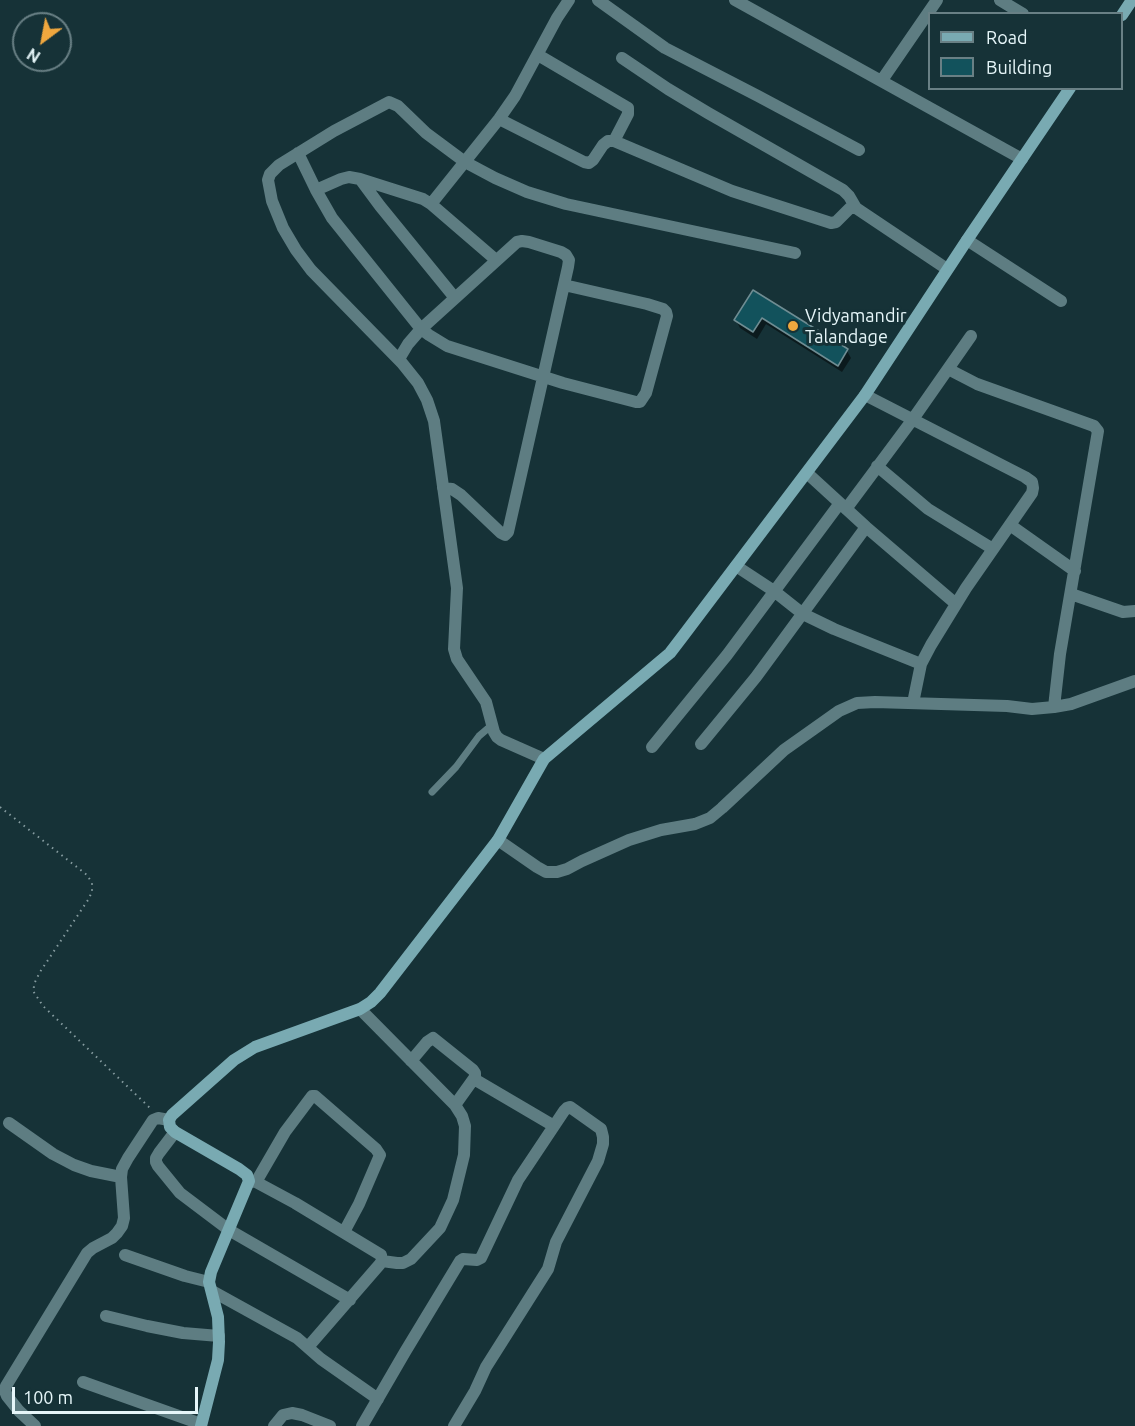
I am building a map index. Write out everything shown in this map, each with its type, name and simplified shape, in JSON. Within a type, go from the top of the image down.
[{"type":"street","points":[[431,204],[499,119],[523,84],[557,18],[569,0]]},
{"type":"street","points":[[598,0],[665,48],[859,150]]},
{"type":"street","points":[[735,0],[1022,159]]},
{"type":"street","points":[[1000,0],[1020,12]]},
{"type":"street","points":[[882,80],[928,13]]},
{"type":"street","points":[[538,55],[628,108],[628,114],[614,141]]},
{"type":"street","points":[[622,58],[708,113],[843,190],[856,208],[947,269]]},
{"type":"street","points":[[35,1426],[7,1396],[6,1386],[87,1253],[112,1238],[122,1226],[124,1218],[121,1177],[125,1164],[149,1124],[153,1120],[164,1119],[172,1115],[234,1060],[255,1047],[360,1009],[380,993],[498,840],[544,759],[670,653],[865,395],[1069,90]]},
{"type":"street","points":[[544,759],[501,740],[494,732],[486,702],[457,658],[454,649],[456,588],[434,421],[428,400],[399,359],[311,270],[296,250],[283,228],[272,201],[268,180],[270,174],[334,130],[388,102],[398,106],[433,139],[465,162],[527,192],[566,204],[795,253]]},
{"type":"street","points":[[499,119],[588,163],[608,141],[614,141],[732,191],[826,222],[836,222],[850,208],[856,208]]},
{"type":"street","points":[[298,153],[332,218],[421,329],[438,342],[586,390],[640,402],[646,393],[667,316],[666,312],[663,309],[564,285]]},
{"type":"street","points":[[316,190],[341,178],[349,177],[411,195],[431,204],[496,260]]},
{"type":"street","points":[[360,179],[456,298]]},
{"type":"street","points":[[967,240],[1061,301]]},
{"type":"street","points":[[399,359],[421,329],[517,242],[522,241],[561,252],[568,260],[508,532],[505,535],[501,533],[461,495],[452,489],[443,488]]},
{"type":"street","points":[[652,747],[727,655],[774,591],[877,466],[971,336]]},
{"type":"street","points":[[948,369],[977,384],[1097,428],[1098,436],[1060,654],[1054,707]]},
{"type":"street","points":[[865,395],[1025,477],[1032,482],[1033,488],[1032,493],[956,604],[921,664],[913,703]]},
{"type":"street","points":[[877,466],[928,509],[993,549]]},
{"type":"street","points":[[807,472],[866,527],[956,604]]},
{"type":"street","points":[[1010,525],[1075,571]]},
{"type":"street","points":[[701,744],[756,677],[866,527]]},
{"type":"street","points":[[736,566],[774,591],[803,614],[921,664]]},
{"type":"street","points":[[1071,594],[1123,612],[1135,611]]},
{"type":"street","points":[[498,840],[546,872],[557,872],[629,840],[661,830],[695,824],[710,818],[784,750],[839,711],[857,703],[1007,706],[1032,709],[1071,704],[1135,681]]},
{"type":"street","points":[[360,1009],[455,1105],[465,1126],[464,1155],[453,1200],[445,1218],[435,1234],[411,1259],[403,1263],[382,1261]]},
{"type":"street","points":[[411,1061],[433,1038],[473,1070],[474,1079],[455,1105]]},
{"type":"street","points":[[474,1079],[554,1126]]},
{"type":"street","points":[[83,1382],[201,1425],[218,1359],[218,1317],[211,1287],[211,1272],[253,1181],[312,1096],[315,1096],[380,1155],[344,1232]]},
{"type":"street","points":[[362,1426],[460,1261],[481,1258],[518,1180],[554,1126],[570,1107],[601,1129],[603,1137],[598,1161],[556,1242],[548,1269],[495,1352],[454,1426]]},
{"type":"street","points":[[164,1119],[175,1132],[239,1169],[253,1181],[381,1255],[382,1261],[308,1347]]},
{"type":"street","points":[[9,1123],[53,1154],[74,1165],[121,1177]]},
{"type":"street","points":[[175,1132],[156,1158],[156,1162],[180,1193],[229,1230],[350,1300]]},
{"type":"street","points":[[124,1256],[211,1287],[284,1329],[321,1359],[378,1399]]},
{"type":"street","points":[[106,1316],[183,1333],[219,1336]]},
{"type":"street","points":[[274,1426],[283,1415],[292,1413],[330,1426]]},
{"type":"lane","points":[[432,792],[456,767],[479,736],[492,725]]},
{"type":"path","points":[[0,807],[87,876],[92,883],[92,892],[88,900],[35,982],[33,991],[36,998],[164,1119]]},
{"type":"building","name":"Vidyamandir Talandage","points":[[753,290],[848,349],[838,366],[762,318],[753,332],[734,320]]},
{"type":"place","name":"Vidyamandir Talandage","points":[[793,326]]}]
